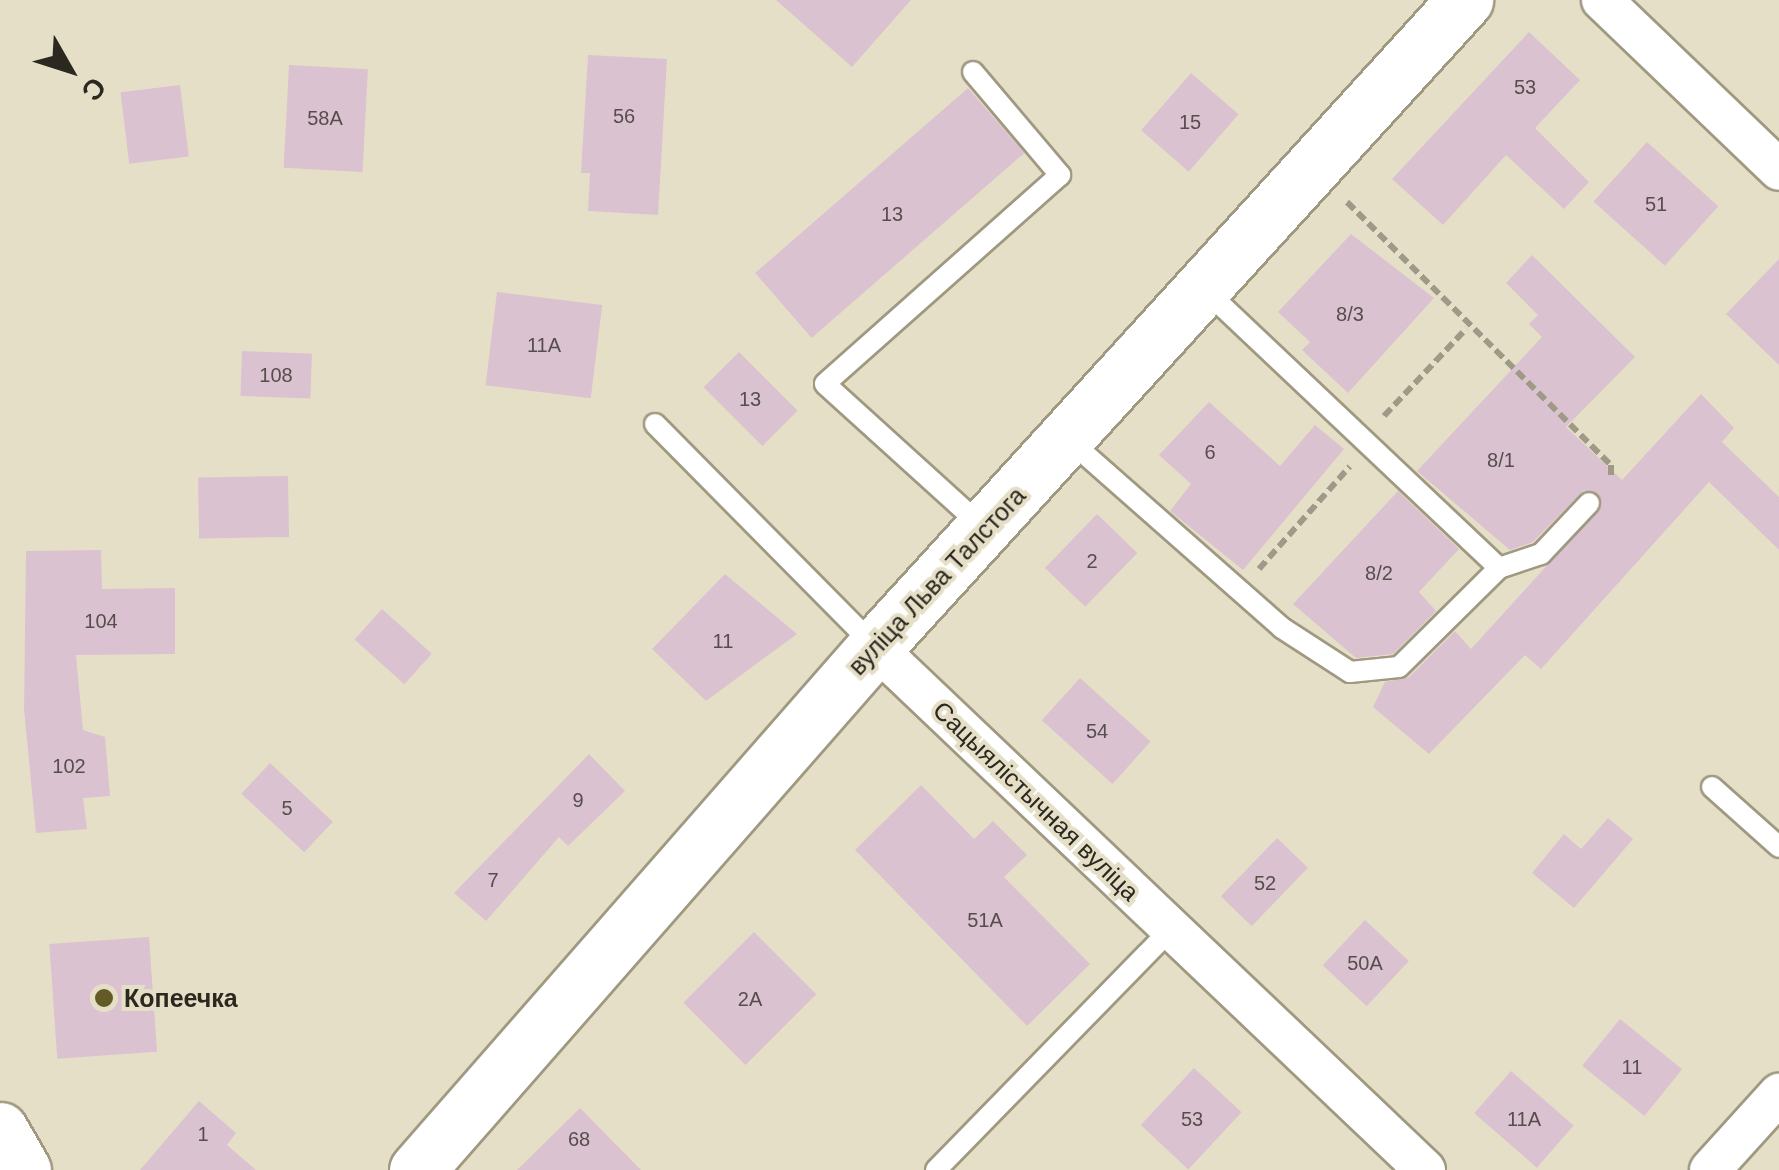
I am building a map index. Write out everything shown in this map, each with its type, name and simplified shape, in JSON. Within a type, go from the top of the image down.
[{"type":"main road","name":"вуліца Льва Талстога","points":[[417,1170],[875,647],[1465,0]]},
{"type":"main road","points":[[0,1130],[22,1170]]},
{"type":"street","points":[[1602,0],[1779,170]]},
{"type":"street","name":"Сацыялістычная вуліца","points":[[875,647],[1424,1170]]},
{"type":"street","points":[[1710,1170],[1779,1094]]},
{"type":"lane","points":[[973,72],[1060,175],[824,384],[986,529]]},
{"type":"lane","points":[[1202,288],[1498,568]]},
{"type":"lane","name":"Сацыялістычная вуліца","points":[[655,424],[875,647]]},
{"type":"lane","points":[[1068,438],[1282,628],[1350,672],[1399,667],[1498,568],[1541,554],[1589,504]]},
{"type":"lane","points":[[1712,787],[1779,846]]},
{"type":"lane","points":[[936,1170],[1170,930]]},
{"type":"path","points":[[1343,198],[1611,465],[1610,480],[1589,504]]},
{"type":"building","points":[[776,0],[911,0],[852,67]]},
{"type":"building","points":[[1529,32],[1580,80],[1535,128],[1589,182],[1564,209],[1506,155],[1443,225],[1392,179]]},
{"type":"building","points":[[588,55],[667,59],[658,215],[588,211],[590,173],[581,173]]},
{"type":"building","points":[[289,65],[368,69],[363,172],[284,168]]},
{"type":"building","points":[[1191,73],[1239,114],[1189,172],[1141,130]]},
{"type":"building","points":[[180,85],[189,156],[129,164],[120,92]]},
{"type":"building","points":[[968,88],[1024,153],[812,338],[755,273]]},
{"type":"building","points":[[1647,142],[1718,206],[1665,266],[1593,201]]},
{"type":"building","points":[[1351,234],[1434,298],[1348,393],[1302,350],[1310,342],[1278,312]]},
{"type":"building","points":[[1532,255],[1635,357],[1566,427],[1622,480],[1701,394],[1734,428],[1722,442],[1779,497],[1779,550],[1709,482],[1541,669],[1525,655],[1429,754],[1373,707],[1385,682],[1409,677],[1455,631],[1471,649],[1602,505],[1584,490],[1533,542],[1510,550],[1417,471],[1542,337],[1529,324],[1538,315],[1506,283]]},
{"type":"building","points":[[1779,259],[1779,365],[1726,314]]},
{"type":"building","points":[[497,292],[602,305],[591,398],[486,385]]},
{"type":"building","points":[[242,351],[312,353],[310,398],[240,396]]},
{"type":"building","points":[[739,352],[798,411],[762,446],[704,387]]},
{"type":"building","points":[[1209,402],[1280,466],[1315,425],[1344,449],[1243,570],[1170,511],[1191,484],[1159,455]]},
{"type":"building","points":[[288,476],[289,537],[199,539],[198,478]]},
{"type":"building","points":[[1398,491],[1459,549],[1419,592],[1436,611],[1393,654],[1356,658],[1293,604]]},
{"type":"building","points":[[1097,514],[1137,553],[1085,607],[1045,568]]},
{"type":"building","points":[[101,550],[102,589],[175,588],[175,654],[76,655],[83,730],[105,737],[110,796],[83,798],[87,829],[36,833],[24,709],[26,551]]},
{"type":"building","points":[[725,574],[797,634],[706,701],[652,649]]},
{"type":"building","points":[[382,609],[432,654],[404,684],[355,639]]},
{"type":"building","points":[[1080,678],[1151,742],[1112,784],[1042,720]]},
{"type":"building","points":[[589,754],[625,791],[568,846],[559,837],[486,921],[454,893]]},
{"type":"building","points":[[270,763],[333,822],[304,852],[241,794]]},
{"type":"building","points":[[921,785],[974,839],[993,821],[1027,855],[1004,877],[1090,964],[1027,1026],[855,850]]},
{"type":"building","points":[[1608,818],[1633,839],[1574,908],[1532,873],[1564,834],[1581,849]]},
{"type":"building","points":[[1277,838],[1308,868],[1252,926],[1221,896]]},
{"type":"building","points":[[1365,920],[1409,961],[1367,1006],[1323,965]]},
{"type":"building","points":[[754,932],[816,994],[746,1065],[683,1003]]},
{"type":"building","name":"Копеечка","points":[[149,937],[157,1052],[57,1059],[49,944]]},
{"type":"building","points":[[1620,1019],[1682,1069],[1644,1116],[1582,1066]]},
{"type":"building","points":[[1194,1068],[1242,1112],[1188,1169],[1141,1125]]},
{"type":"building","points":[[1511,1071],[1574,1125],[1537,1168],[1474,1113]]},
{"type":"building","points":[[199,1101],[236,1133],[227,1145],[256,1170],[140,1170]]},
{"type":"building","points":[[580,1108],[641,1170],[517,1170]]},
{"type":"place","name":"Копеечка","points":[[104,998]]}]
